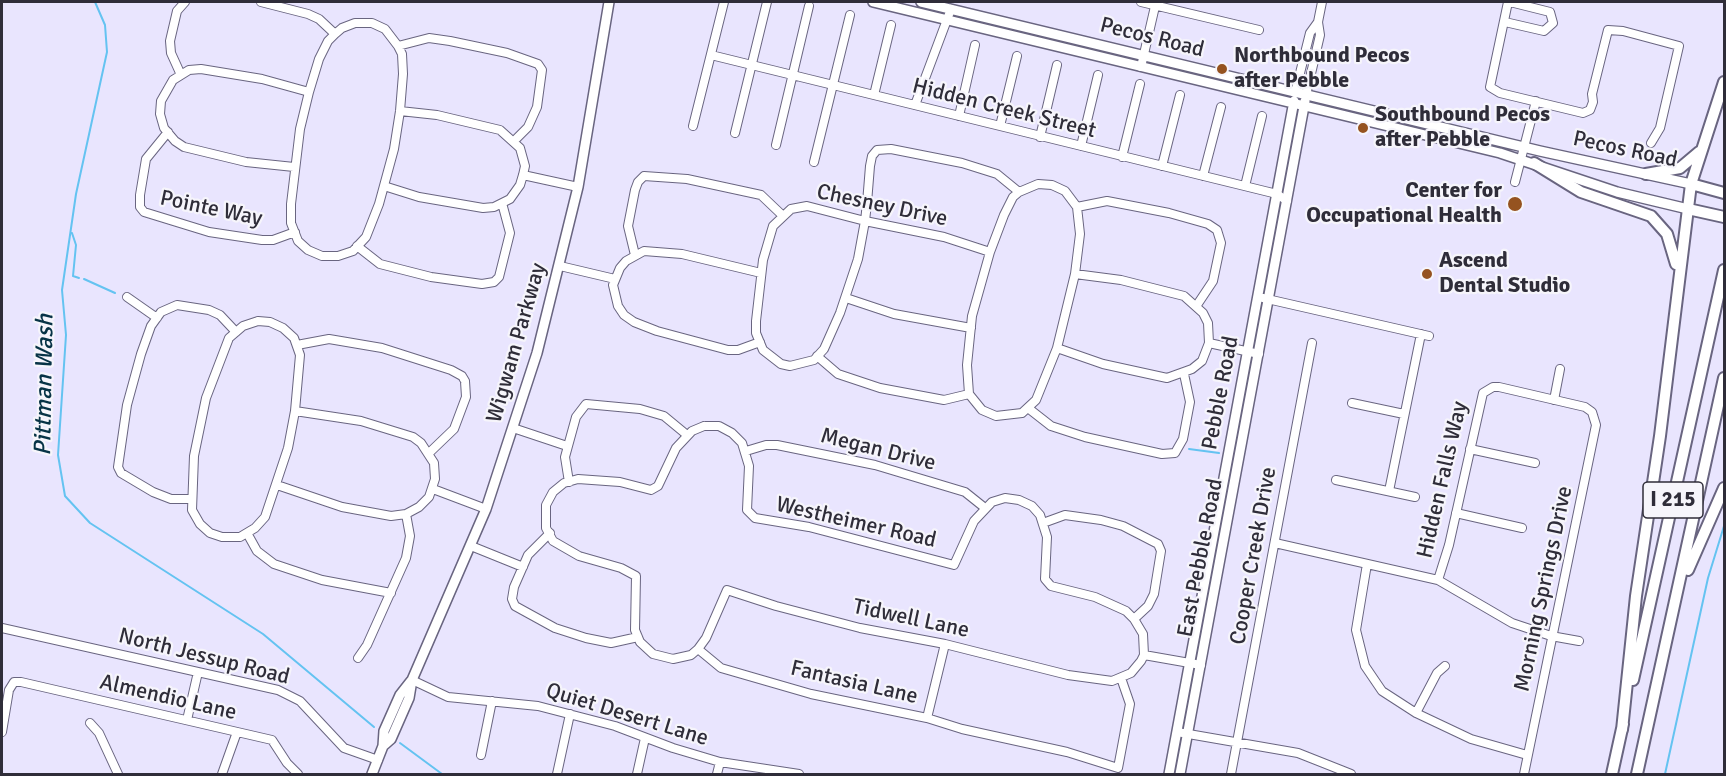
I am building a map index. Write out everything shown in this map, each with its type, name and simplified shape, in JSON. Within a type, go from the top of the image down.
[{"type":"highway","points":[[1622,730],[1691,184],[1725,82]]},
{"type":"highway","points":[[1646,174],[1680,168],[1701,149]]},
{"type":"highway","points":[[1534,163],[1581,192],[1655,219],[1670,239],[1678,273]]},
{"type":"highway","points":[[1691,184],[1725,193]]},
{"type":"highway","points":[[1688,209],[1725,217]]},
{"type":"highway","name":"I 215","points":[[1612,774],[1725,270]]},
{"type":"highway","name":"I 215","points":[[1636,774],[1725,378]]},
{"type":"highway","points":[[1670,624],[1689,566],[1725,489]]},
{"type":"main road","name":"Wigwam Parkway","points":[[372,774],[383,746],[384,731],[392,712],[400,695],[412,680],[471,546],[513,428],[561,266],[578,187],[609,2]]},
{"type":"main road","name":"Pecos Road","points":[[873,2],[1301,103],[1691,184]]},
{"type":"main road","name":"Pecos Road","points":[[921,2],[1295,93]]},
{"type":"main road","name":"Pebble Road","points":[[1169,774],[1277,194],[1301,103],[1295,93]]},
{"type":"main road","points":[[1301,103],[1522,159],[1617,192],[1688,209]]},
{"type":"main road","name":"East Pebble Road","points":[[1180,774],[1287,201],[1301,103]]},
{"type":"street","points":[[182,2],[177,11],[170,41],[171,53],[182,75]]},
{"type":"street","points":[[261,2],[308,14],[319,19],[335,34]]},
{"type":"street","points":[[693,126],[724,2]]},
{"type":"street","points":[[735,133],[767,2]]},
{"type":"street","points":[[1141,2],[1155,3],[1259,30]]},
{"type":"street","name":"Pebble Road","points":[[1301,103],[1320,35],[1318,22],[1322,2]]},
{"type":"street","points":[[1141,67],[1155,3]]},
{"type":"street","points":[[1505,22],[1544,31],[1551,27],[1554,20],[1550,12],[1509,4],[1490,87],[1500,93],[1583,113],[1590,110],[1608,30],[1623,31],[1679,46],[1660,128],[1651,143]]},
{"type":"street","points":[[776,145],[809,6]]},
{"type":"street","points":[[915,105],[951,9]]},
{"type":"street","points":[[814,162],[850,15]]},
{"type":"street","name":"Pebble Road","points":[[1295,93],[1310,33],[1318,22]]},
{"type":"street","points":[[356,23],[372,23],[385,29],[398,45],[402,54],[403,74],[400,111],[384,186],[366,237],[353,251],[338,256],[322,256],[308,250],[298,241],[291,224],[294,167],[309,92],[319,59],[328,41],[335,34],[342,28],[356,23]]},
{"type":"street","points":[[874,96],[891,25]]},
{"type":"street","points":[[398,45],[429,38],[507,53],[538,64],[542,70],[537,107],[528,127],[514,141]]},
{"type":"street","points":[[959,116],[975,45]]},
{"type":"street","name":"Hidden Creek Street","points":[[711,55],[1277,194],[1287,201]]},
{"type":"street","points":[[1000,126],[1017,56]]},
{"type":"street","points":[[1040,137],[1057,65]]},
{"type":"street","points":[[294,167],[246,162],[184,147],[168,132],[160,114],[161,101],[173,80],[189,70],[201,69],[228,72],[309,92]]},
{"type":"street","points":[[1081,146],[1098,75]]},
{"type":"street","points":[[1122,157],[1140,84]]},
{"type":"street","points":[[1162,166],[1180,95]]},
{"type":"street","points":[[1515,182],[1536,101]]},
{"type":"street","points":[[1203,176],[1221,107]]},
{"type":"street","points":[[384,186],[445,203],[483,208],[510,199],[520,185],[523,176],[525,165],[520,148],[508,135],[491,127],[437,115],[400,111]]},
{"type":"street","points":[[1245,186],[1262,116]]},
{"type":"street","name":"Pointe Way","points":[[168,132],[146,159],[140,207],[149,215],[209,232],[273,240],[295,232]]},
{"type":"street","points":[[782,215],[773,226],[761,273],[756,321],[762,350],[781,364],[801,365],[824,350],[846,298],[858,259],[865,221],[870,166],[875,152],[891,149],[962,163],[997,174],[1019,192]]},
{"type":"street","points":[[523,176],[578,187]]},
{"type":"street","name":"Chesney Drive","points":[[635,255],[628,234],[628,226],[635,190],[638,182],[644,176],[687,178],[761,195],[782,215],[790,209],[807,206],[865,221],[934,234],[990,252]]},
{"type":"street","points":[[1038,184],[1052,184],[1065,191],[1080,215],[1080,234],[1075,274],[1057,348],[1036,400],[1028,408],[1011,417],[996,416],[982,410],[969,394],[967,365],[971,328],[990,252],[1004,215],[1013,197],[1019,192],[1038,184]]},
{"type":"street","points":[[1077,207],[1096,202],[1135,206],[1198,222],[1217,230],[1221,243],[1213,281],[1197,305]]},
{"type":"street","points":[[357,246],[380,264],[431,277],[482,284],[494,282],[499,278],[510,233],[502,203]]},
{"type":"street","points":[[760,342],[738,350],[728,350],[690,341],[634,322],[618,306],[613,285],[620,268],[635,255],[653,251],[682,254],[761,273]]},
{"type":"street","points":[[561,266],[615,279]]},
{"type":"street","points":[[1057,348],[1138,373],[1167,378],[1184,374],[1202,361],[1209,343],[1208,323],[1197,305],[1184,296],[1160,288],[1075,274]]},
{"type":"street","points":[[127,297],[157,318]]},
{"type":"street","points":[[1259,297],[1425,335],[1404,414],[1389,491]]},
{"type":"street","points":[[846,298],[894,314],[971,328]]},
{"type":"street","points":[[192,499],[171,499],[153,492],[132,481],[119,470],[122,429],[127,405],[141,354],[157,318],[168,307],[189,306],[220,315],[236,332]]},
{"type":"street","points":[[258,321],[270,322],[283,328],[294,338],[297,345],[300,355],[295,411],[288,448],[265,517],[255,528],[240,537],[222,537],[210,533],[200,524],[192,510],[194,456],[206,398],[229,338],[243,326],[258,321]]},
{"type":"street","points":[[297,345],[329,339],[382,348],[451,370],[462,376],[465,381],[466,397],[454,429],[429,453]]},
{"type":"street","points":[[1209,343],[1259,354]]},
{"type":"street","name":"Cooper Creek Drive","points":[[1231,774],[1312,343]]},
{"type":"street","points":[[817,356],[838,374],[880,388],[944,400],[969,394]]},
{"type":"street","points":[[1554,400],[1560,369]]},
{"type":"street","points":[[1028,408],[1051,426],[1085,437],[1162,454],[1174,453],[1183,439],[1190,402],[1184,374]]},
{"type":"street","name":"Hidden Falls Way","points":[[1438,580],[1456,513],[1480,399],[1487,389],[1498,387],[1554,400]]},
{"type":"street","name":"Morning Springs Drive","points":[[1524,774],[1596,425],[1592,412],[1554,400]]},
{"type":"street","points":[[1352,403],[1404,414]]},
{"type":"street","points":[[569,482],[565,457],[567,446],[576,417],[586,404],[640,409],[664,416],[687,435]]},
{"type":"street","points":[[277,485],[342,507],[391,516],[406,514],[419,507],[433,489],[434,463],[429,453],[413,437],[361,421],[295,411]]},
{"type":"street","points":[[698,649],[682,658],[664,658],[653,654],[638,637],[634,619],[636,576],[631,571],[571,552],[553,541],[545,517],[546,505],[554,492],[569,482],[588,478],[620,482],[651,490],[663,479],[676,448],[687,435],[704,426],[719,426],[732,433],[746,451]]},
{"type":"street","points":[[513,428],[567,446]]},
{"type":"street","name":"Megan Drive","points":[[746,451],[766,445],[777,445],[875,465],[965,492],[985,508]]},
{"type":"street","points":[[1470,448],[1535,463]]},
{"type":"street","name":"Westheimer Road","points":[[746,451],[749,466],[747,510],[755,518],[809,527],[954,565],[974,521],[985,508]]},
{"type":"street","points":[[1336,480],[1415,497]]},
{"type":"street","points":[[433,489],[486,509]]},
{"type":"street","points":[[985,508],[1005,498],[1019,500],[1032,506],[1043,522],[1047,537],[1045,579],[1051,586],[1095,597],[1126,612],[1134,619],[1143,634],[1144,655],[1131,673],[1121,678]]},
{"type":"street","points":[[1456,513],[1522,528]]},
{"type":"street","points":[[358,658],[391,593],[410,546],[406,514]]},
{"type":"street","points":[[1043,522],[1065,515],[1101,520],[1131,530],[1158,544],[1161,551],[1154,594],[1148,606],[1134,619]]},
{"type":"street","points":[[247,533],[257,551],[274,564],[322,580],[391,593]]},
{"type":"street","points":[[550,533],[533,548],[514,587],[513,603],[522,612],[555,628],[586,638],[611,643],[638,637]]},
{"type":"street","points":[[1275,543],[1438,580],[1512,623],[1551,636],[1579,641]]},
{"type":"street","points":[[471,546],[523,567]]},
{"type":"street","points":[[1367,564],[1357,614],[1359,652],[1365,666],[1382,691],[1416,713],[1471,739],[1527,755]]},
{"type":"street","name":"Tidwell Lane","points":[[698,649],[706,638],[727,590],[776,606],[860,628],[945,644],[1068,675],[1102,681],[1121,678]]},
{"type":"street","name":"North Jessup Road","points":[[2,628],[290,695],[309,708],[326,731],[344,748],[378,760]]},
{"type":"street","points":[[927,718],[945,644]]},
{"type":"street","name":"Fantasia Lane","points":[[698,649],[722,668],[811,694],[927,718],[962,729],[1067,752],[1118,768],[1130,704],[1121,678]]},
{"type":"street","points":[[1144,655],[1201,665]]},
{"type":"street","points":[[1416,713],[1437,673],[1445,666]]},
{"type":"street","points":[[187,720],[198,672]]},
{"type":"street","name":"Quiet Desert Lane","points":[[412,680],[448,697],[492,701],[570,714],[720,762],[799,774]]},
{"type":"street","name":"Almendio Lane","points":[[2,732],[9,690],[14,682],[272,740],[287,763],[298,774]]},
{"type":"street","points":[[481,755],[492,701]]},
{"type":"street","points":[[557,774],[570,714]]},
{"type":"street","points":[[90,723],[99,733],[118,774]]},
{"type":"street","points":[[222,774],[237,732]]},
{"type":"street","points":[[1177,732],[1298,753],[1351,774]]},
{"type":"street","points":[[637,774],[645,738]]},
{"type":"street","points":[[717,774],[720,762]]},
{"type":"waterway","name":"Pittman Wash","points":[[95,2],[105,25],[107,52],[76,194],[62,290],[66,335],[58,455],[65,496],[90,523],[263,634],[374,727]]},
{"type":"waterway","points":[[72,233],[76,245],[73,276],[79,278]]},
{"type":"waterway","points":[[84,279],[115,293]]},
{"type":"waterway","points":[[1189,449],[1219,453]]},
{"type":"waterway","points":[[1665,774],[1708,578],[1724,526]]},
{"type":"waterway","name":"Pittman Wash","points":[[400,743],[442,774]]},
{"type":"place","name":"Northbound Pecos after Pebble","points":[[1222,69]]},
{"type":"place","name":"Southbound Pecos after Pebble","points":[[1363,128]]},
{"type":"place","name":"Center for Occupational Health","points":[[1515,204]]},
{"type":"place","name":"Ascend Dental Studio","points":[[1427,274]]}]
